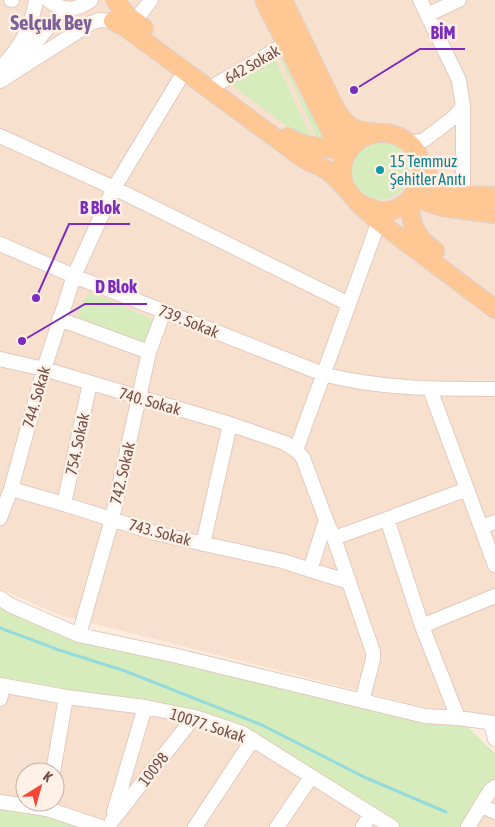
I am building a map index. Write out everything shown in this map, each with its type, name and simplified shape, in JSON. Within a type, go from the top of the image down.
[{"type":"main road","points":[[115,0],[134,21],[290,138],[299,143],[319,148],[349,150]]},
{"type":"main road","points":[[264,0],[332,134],[349,150]]},
{"type":"main road","points":[[284,0],[342,120],[355,130],[394,134],[409,143],[417,153],[428,176],[438,189],[445,192],[495,196]]},
{"type":"main road","points":[[112,21],[125,27],[304,159],[327,170],[379,221],[495,309]]},
{"type":"main road","points":[[347,190],[342,175],[344,160],[349,150],[363,136],[378,132]]},
{"type":"main road","points":[[361,204],[373,209],[386,211],[401,207],[410,199],[420,183],[422,168],[420,160]]},
{"type":"main road","points":[[410,199],[442,207],[495,214]]},
{"type":"main road","points":[[410,199],[413,227],[419,237],[495,297]]},
{"type":"street","points":[[2,75],[28,28],[36,0]]},
{"type":"street","points":[[48,0],[59,7],[81,5],[112,21]]},
{"type":"street","points":[[134,21],[151,0]]},
{"type":"street","points":[[420,0],[459,80],[463,107],[463,194]]},
{"type":"street","points":[[427,15],[458,0]]},
{"type":"street","points":[[2,75],[50,25],[81,5]]},
{"type":"street","points":[[2,75],[91,23],[99,20],[112,21]]},
{"type":"street","name":"642 Sokak","points":[[217,84],[286,44]]},
{"type":"street","name":"744. Sokak","points":[[0,518],[11,489],[44,369],[74,276],[114,188],[184,72]]},
{"type":"street","points":[[409,143],[424,140],[453,118],[463,107]]},
{"type":"street","points":[[0,136],[114,188],[349,304]]},
{"type":"street","points":[[362,701],[373,659],[373,652],[334,538],[303,458],[296,450],[379,221]]},
{"type":"street","name":"739. Sokak","points":[[0,244],[74,276],[323,374],[352,382],[430,389],[495,389]]},
{"type":"street","name":"742. Sokak","points":[[79,634],[112,519],[150,352],[164,311]]},
{"type":"street","points":[[59,319],[150,352]]},
{"type":"street","name":"740. Sokak","points":[[0,359],[44,369],[230,424],[285,443],[296,450]]},
{"type":"street","name":"754. Sokak","points":[[64,504],[90,383]]},
{"type":"street","points":[[430,389],[495,565]]},
{"type":"street","points":[[203,544],[230,424]]},
{"type":"street","name":"743. Sokak","points":[[11,489],[155,533],[282,561],[349,582]]},
{"type":"street","points":[[334,538],[467,489]]},
{"type":"street","points":[[310,570],[326,520]]},
{"type":"street","points":[[387,520],[422,626],[458,718]]},
{"type":"street","points":[[481,528],[495,522]]},
{"type":"street","points":[[422,626],[495,596]]},
{"type":"street","points":[[0,598],[10,605],[79,634],[425,716],[493,723],[495,739]]},
{"type":"street","name":"10077. Sokak","points":[[1,690],[145,707],[194,717],[242,733],[392,827]]},
{"type":"street","points":[[55,762],[66,697]]},
{"type":"street","points":[[65,811],[107,825],[145,707]]},
{"type":"street","name":"10098","points":[[107,825],[194,717]]},
{"type":"street","points":[[194,827],[253,740]]},
{"type":"street","points":[[278,827],[311,776]]},
{"type":"street","points":[[468,827],[481,805],[495,787]]},
{"type":"street","points":[[0,802],[15,803]]},
{"type":"street","points":[[481,805],[495,812]]},
{"type":"street","points":[[363,827],[371,814]]},
{"type":"shaded area","points":[[0,0],[495,0],[495,738],[483,722],[59,615],[0,589]]},
{"type":"shaded area","points":[[0,681],[242,733],[495,810],[495,827],[0,827]]},
{"type":"green space","points":[[280,53],[303,101],[309,106],[328,140],[319,142],[278,54]]},
{"type":"green space","points":[[274,57],[313,141],[301,137],[229,83]]},
{"type":"green space","points":[[381,141],[397,146],[405,154],[410,170],[405,186],[397,194],[381,199],[365,194],[357,186],[352,170],[357,154],[365,146]]},
{"type":"green space","points":[[90,292],[156,321],[149,349],[83,323],[77,314]]},
{"type":"green space","points":[[0,598],[79,635],[458,718],[495,753],[495,787],[468,827],[392,827],[242,733],[0,685]]},
{"type":"green space","points":[[0,806],[15,809],[15,812],[33,812],[82,821],[92,827],[0,827]]},
{"type":"waterway","points":[[0,628],[59,650],[125,671],[262,725],[364,777],[446,812]]},
{"type":"place","name":"BİM","points":[[354,90]]},
{"type":"place","name":"15 Temmuz Şehitler Anıtı","points":[[380,170]]},
{"type":"place","name":"B Blok","points":[[36,298]]},
{"type":"place","name":"D Blok","points":[[22,341]]},
{"type":"district","name":"Selçuk Bey","points":[[51,22]]}]
